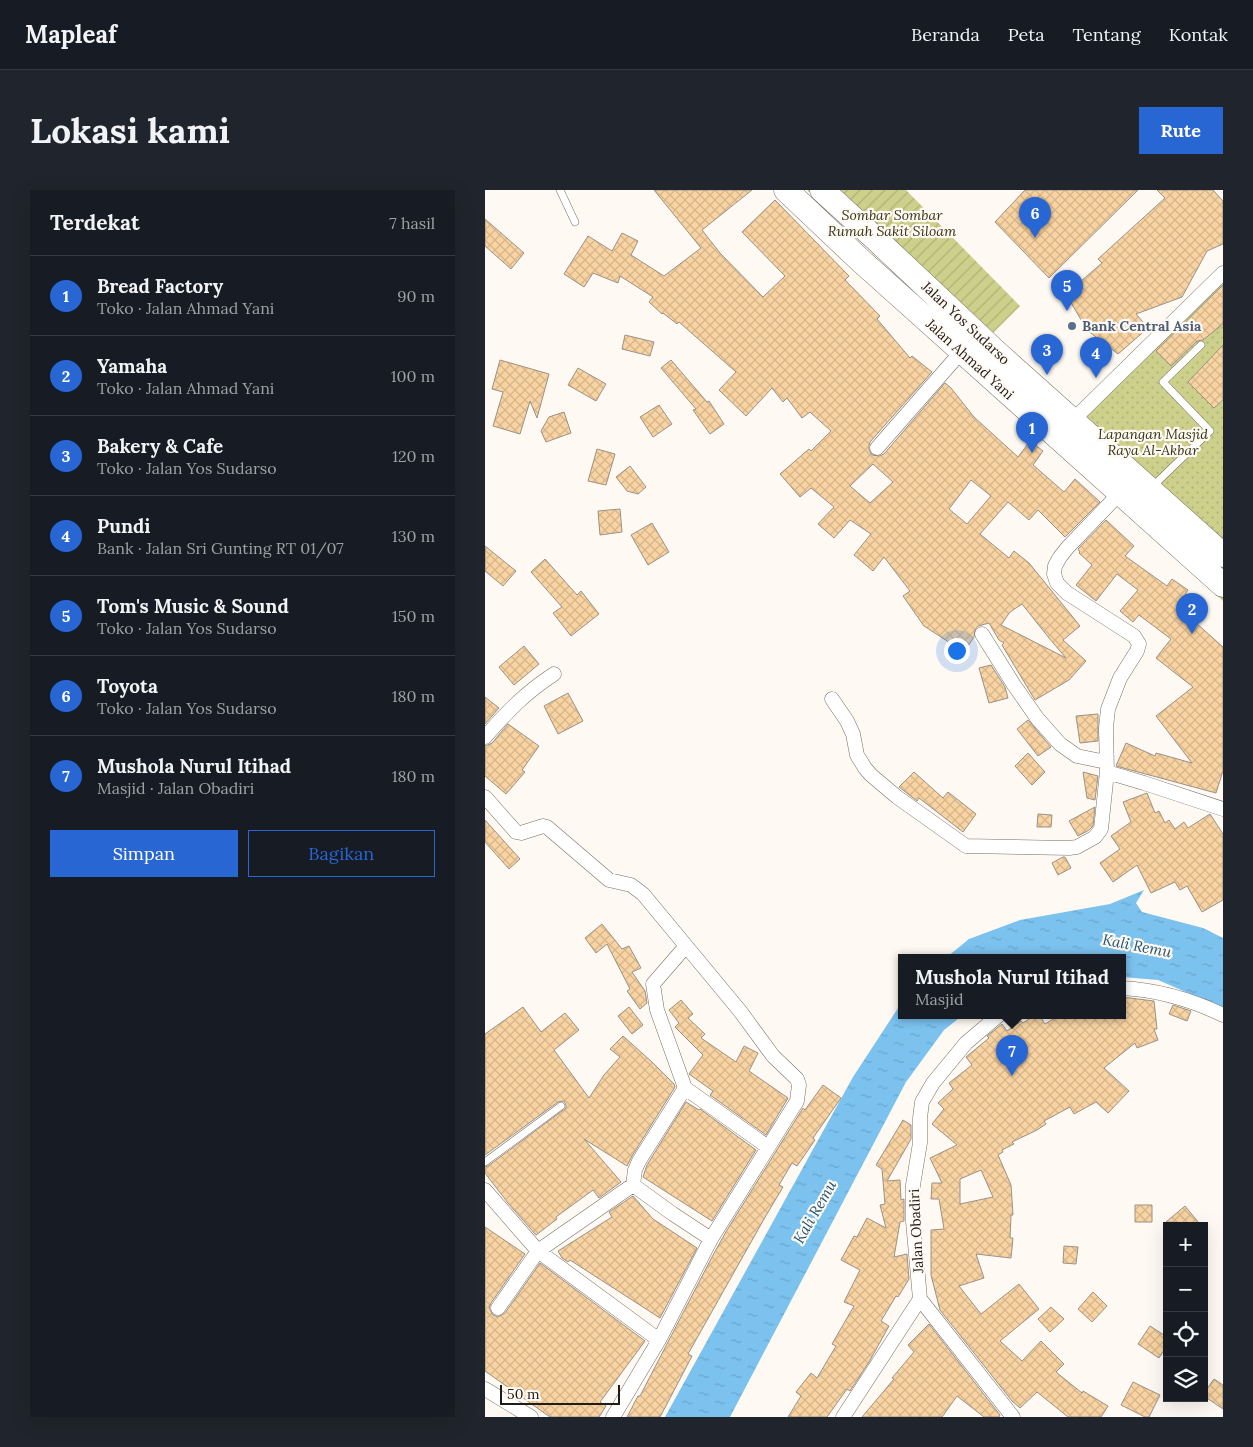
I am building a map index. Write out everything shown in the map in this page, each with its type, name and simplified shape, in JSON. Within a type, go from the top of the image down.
[{"type":"highway","name":"Jalan Ahmad Yani","points":[[786,190],[860,260],[1223,585]]},
{"type":"highway","name":"Jalan Yos Sudarso","points":[[822,190],[1072,421],[1223,555]]},
{"type":"highway","points":[[860,260],[879,241]]},
{"type":"street","points":[[1072,421],[1223,273]]},
{"type":"street","points":[[877,448],[962,351]]},
{"type":"street","points":[[832,699],[851,728],[860,761],[871,775],[966,846],[1069,848],[1077,847],[1095,837],[1100,832],[1103,823],[1108,709],[1120,678],[1139,647],[1139,642],[1134,636],[1067,593],[1057,583],[1054,574],[1059,557],[1120,493]]},
{"type":"street","points":[[982,634],[1037,718],[1060,744],[1077,756],[1144,783],[1223,809]]},
{"type":"street","points":[[485,737],[517,702],[554,674]]},
{"type":"street","points":[[485,797],[516,832],[521,833],[543,826],[547,827],[609,880],[631,885],[643,894],[740,1011],[773,1056],[797,1079],[799,1086],[797,1101],[711,1239],[659,1340],[613,1417]]},
{"type":"street","points":[[686,946],[653,984],[657,1010],[685,1088],[768,1147]]},
{"type":"street","points":[[1126,988],[1181,997],[1223,1015]]},
{"type":"street","name":"Jalan Obadiri","points":[[920,1299],[913,1220],[913,1185],[920,1143],[920,1118],[923,1102],[933,1083],[966,1043],[994,1019]]},
{"type":"street","points":[[498,1308],[538,1251],[633,1185],[635,1170],[639,1161],[685,1088]]},
{"type":"street","points":[[633,1185],[711,1239]]},
{"type":"street","points":[[485,1190],[538,1251],[659,1340]]},
{"type":"street","points":[[843,1417],[920,1299],[1013,1417]]},
{"type":"street","points":[[485,1389],[531,1417]]},
{"type":"lane","points":[[560,190],[575,222]]},
{"type":"lane","points":[[1149,489],[1210,431],[1163,382],[1201,345]]},
{"type":"lane","points":[[485,1162],[561,1106]]},
{"type":"green space","name":"Sombar Sombar Rumah Sakit Siloam","points":[[807,190],[906,190],[1020,306],[978,348]]},
{"type":"green space","name":"Lapangan Masjid Raya Al-Akbar","points":[[1223,266],[1223,601],[1053,445]]},
{"type":"water","name":"Kali Remu","points":[[1144,890],[1136,903],[1142,912],[1203,928],[1223,938],[1223,1009],[1158,980],[1126,977],[1126,954],[951,954],[969,939],[1020,920],[1110,904]]},
{"type":"water","name":"Kali Remu","points":[[898,1008],[898,1019],[958,1019],[944,1030],[906,1082],[730,1417],[665,1417],[853,1077]]},
{"type":"building","points":[[654,190],[752,190],[702,230],[720,253],[763,297],[785,276],[742,232],[775,200],[849,276],[845,280],[880,316],[877,319],[910,358],[912,356],[932,372],[870,442],[869,450],[872,455],[879,456],[884,454],[945,383],[974,417],[1018,457],[1030,441],[1043,451],[1033,465],[1064,492],[1075,479],[1100,502],[1065,537],[1038,510],[1029,520],[1008,502],[980,534],[1009,558],[1014,551],[1029,563],[1080,626],[1063,640],[1086,661],[1069,680],[1035,700],[1002,645],[1004,643],[999,640],[989,623],[978,626],[974,637],[964,652],[924,626],[903,596],[910,591],[884,557],[873,571],[854,555],[871,534],[850,520],[834,538],[818,524],[834,507],[811,488],[800,497],[780,474],[809,449],[811,451],[831,431],[810,412],[802,418],[787,398],[783,402],[772,388],[746,416],[719,390],[736,372],[679,322],[677,324],[662,314],[649,302],[653,297],[620,276],[618,283],[593,273],[584,287],[564,274],[588,236],[612,251],[622,233],[638,241],[631,255],[664,276],[701,248]],"holes":[[[873,464],[893,482],[870,503],[850,486]],[[971,480],[991,496],[967,524],[949,509]],[[1022,604],[1066,658],[1001,625],[1010,612]]]},
{"type":"building","points":[[1025,190],[1138,190],[1049,278],[995,222]]},
{"type":"building","points":[[1157,190],[1213,190],[1223,201],[1223,244],[1207,251],[1182,297],[1136,314],[1148,328],[1118,354],[1087,330],[1066,294],[1102,263],[1098,259],[1165,198]]},
{"type":"building","points":[[485,219],[524,253],[511,269],[485,246]]},
{"type":"building","points":[[1223,285],[1223,324],[1203,340],[1197,341],[1171,366],[1156,351]]},
{"type":"building","points":[[625,335],[654,342],[650,356],[622,349]]},
{"type":"building","points":[[1223,345],[1223,400],[1214,408],[1188,382]]},
{"type":"building","points":[[500,360],[549,374],[537,418],[530,401],[520,434],[493,426],[503,392],[492,389]]},
{"type":"building","points":[[671,360],[707,402],[709,401],[724,424],[710,434],[693,410],[696,409],[661,368]]},
{"type":"building","points":[[578,368],[606,384],[596,401],[568,385]]},
{"type":"building","points":[[659,405],[672,424],[653,437],[640,417]]},
{"type":"building","points":[[564,412],[571,433],[546,442],[541,431],[549,417]]},
{"type":"building","points":[[597,449],[615,454],[606,485],[588,481]]},
{"type":"building","points":[[630,466],[646,487],[638,494],[627,491],[616,477]]},
{"type":"building","points":[[620,509],[622,532],[600,535],[598,511]]},
{"type":"building","points":[[1106,520],[1134,546],[1125,556],[1167,586],[1172,579],[1188,590],[1177,606],[1223,647],[1223,771],[1216,793],[1116,766],[1126,743],[1155,756],[1156,753],[1192,763],[1156,716],[1193,687],[1156,658],[1171,639],[1139,615],[1133,622],[1120,611],[1138,590],[1117,574],[1096,601],[1076,585],[1092,565],[1079,553],[1078,549]]},
{"type":"building","points":[[652,523],[669,552],[648,565],[631,535]]},
{"type":"building","points":[[485,546],[516,571],[503,586],[485,571]]},
{"type":"building","points":[[545,559],[577,595],[581,591],[599,614],[571,636],[553,613],[562,607],[531,572]]},
{"type":"building","points":[[524,646],[539,664],[514,685],[499,667]]},
{"type":"building","points":[[991,665],[1005,687],[1008,698],[989,703],[979,668]]},
{"type":"building","points":[[568,693],[583,721],[558,734],[544,706]]},
{"type":"building","points":[[485,697],[499,708],[485,724]]},
{"type":"building","points":[[1098,714],[1098,741],[1080,743],[1076,716]]},
{"type":"building","points":[[1028,720],[1051,747],[1038,756],[1017,729]]},
{"type":"building","points":[[508,724],[539,746],[522,770],[525,772],[506,794],[485,776],[485,746],[492,743]]},
{"type":"building","points":[[1028,753],[1045,772],[1032,785],[1015,766]]},
{"type":"building","points":[[914,772],[943,798],[948,792],[976,814],[963,832],[919,798],[917,801],[899,787]]},
{"type":"building","points":[[1083,772],[1098,776],[1095,800],[1087,798]]},
{"type":"building","points":[[1147,793],[1155,813],[1159,811],[1165,823],[1169,820],[1175,829],[1184,822],[1188,828],[1210,814],[1223,834],[1223,900],[1202,912],[1187,886],[1180,890],[1175,882],[1151,893],[1137,865],[1113,882],[1100,863],[1120,849],[1111,836],[1131,822],[1123,802]]},
{"type":"building","points":[[1095,807],[1093,826],[1078,836],[1069,821]]},
{"type":"building","points":[[1038,814],[1052,815],[1051,827],[1037,827]]},
{"type":"building","points":[[485,820],[520,859],[509,869],[485,842]]},
{"type":"building","points":[[1065,857],[1071,868],[1058,875],[1052,863]]},
{"type":"building","points":[[602,924],[622,949],[629,946],[641,968],[632,972],[645,991],[647,1003],[640,1009],[627,991],[630,989],[607,944],[596,953],[585,938]]},
{"type":"building","points":[[1126,998],[1154,1001],[1157,1029],[1154,1029],[1158,1040],[1137,1048],[1135,1043],[1104,1068],[1129,1091],[1108,1113],[1096,1102],[1074,1114],[1070,1107],[1044,1121],[1046,1124],[1012,1142],[1014,1144],[1002,1150],[1003,1152],[998,1155],[1011,1185],[1013,1215],[1011,1215],[1010,1238],[1013,1238],[1011,1258],[976,1254],[984,1278],[959,1286],[981,1314],[1019,1284],[1039,1309],[1000,1341],[1022,1361],[1041,1341],[1064,1364],[1056,1372],[1082,1393],[1083,1391],[1108,1406],[1101,1417],[1068,1417],[1037,1392],[1020,1408],[1012,1401],[940,1310],[931,1275],[931,1230],[944,1229],[939,1199],[931,1199],[932,1183],[942,1183],[930,1158],[957,1145],[932,1124],[944,1109],[938,1103],[953,1089],[949,1083],[972,1065],[966,1057],[989,1038],[987,1036],[1002,1024],[1007,1031],[1021,1021],[1023,1023],[1029,1019],[1042,1019],[1045,1024],[1053,1019],[1126,1019]],"holes":[[[981,1170],[993,1197],[960,1204],[960,1179]]]},
{"type":"building","points":[[681,1000],[693,1014],[688,1018],[705,1034],[701,1038],[736,1062],[744,1046],[758,1053],[749,1071],[788,1098],[766,1135],[710,1095],[713,1091],[689,1074],[703,1055],[675,1027],[679,1023],[669,1010]]},
{"type":"building","points":[[1173,1005],[1191,1011],[1187,1021],[1169,1014]]},
{"type":"building","points":[[523,1007],[541,1032],[565,1013],[579,1030],[554,1050],[589,1098],[604,1075],[620,1057],[610,1049],[623,1036],[652,1062],[675,1087],[627,1166],[584,1139],[621,1182],[599,1198],[593,1190],[556,1217],[557,1219],[536,1235],[485,1173],[485,1167],[566,1108],[564,1101],[558,1102],[485,1155],[485,1034]]},
{"type":"building","points":[[629,1007],[643,1025],[632,1034],[618,1016]]},
{"type":"building","points":[[823,1085],[841,1098],[813,1138],[815,1140],[797,1166],[792,1163],[779,1185],[783,1187],[688,1354],[692,1356],[660,1417],[627,1417],[638,1396],[640,1396],[727,1230],[803,1108],[805,1110]]},
{"type":"building","points":[[686,1102],[700,1109],[756,1150],[712,1221],[643,1177],[647,1165]]},
{"type":"building","points":[[903,1120],[911,1125],[911,1139],[887,1181],[900,1180],[901,1200],[904,1199],[904,1221],[900,1222],[894,1257],[907,1254],[909,1279],[881,1321],[889,1326],[850,1391],[847,1389],[827,1417],[788,1417],[801,1396],[796,1392],[811,1373],[817,1378],[836,1346],[832,1344],[854,1306],[844,1302],[860,1270],[841,1260],[854,1236],[857,1237],[867,1218],[886,1228],[880,1205],[885,1204],[882,1169],[876,1165]]},
{"type":"building","points":[[633,1196],[653,1219],[697,1248],[660,1318],[570,1260],[568,1262],[562,1258],[558,1251],[612,1217],[609,1212]]},
{"type":"building","points":[[1135,1205],[1152,1205],[1152,1222],[1135,1222]]},
{"type":"building","points":[[1185,1206],[1198,1222],[1166,1222]]},
{"type":"building","points":[[485,1227],[525,1254],[491,1303],[489,1308],[493,1315],[498,1317],[505,1313],[540,1263],[645,1341],[600,1402],[606,1406],[599,1417],[550,1417],[485,1371]]},
{"type":"building","points":[[1064,1246],[1078,1247],[1076,1264],[1063,1263]]},
{"type":"building","points":[[1093,1292],[1107,1306],[1092,1322],[1078,1309]]},
{"type":"building","points":[[1051,1307],[1064,1319],[1050,1332],[1038,1319]]},
{"type":"building","points":[[929,1324],[1000,1415],[999,1417],[984,1417],[957,1396],[942,1417],[862,1417],[914,1352],[908,1345]]},
{"type":"building","points":[[1150,1326],[1163,1334],[1163,1352],[1159,1358],[1138,1344]]},
{"type":"building","points":[[1214,1379],[1223,1385],[1223,1409],[1208,1399],[1208,1387]]},
{"type":"building","points":[[1133,1382],[1160,1395],[1149,1417],[1145,1417],[1121,1405]]},
{"type":"place","name":"Toyota","points":[[1035,238]]},
{"type":"place","name":"Tom's Music & Sound","points":[[1067,311]]},
{"type":"place","name":"Bank Central Asia","points":[[1072,326]]},
{"type":"place","name":"Bakery & Cafe","points":[[1047,375]]},
{"type":"place","name":"Pundi","points":[[1096,378]]},
{"type":"place","name":"Bread Factory","points":[[1032,453]]},
{"type":"place","name":"Yamaha","points":[[1192,634]]},
{"type":"place","name":"Mushola Nurul Itihad","points":[[1012,1076]]}]
